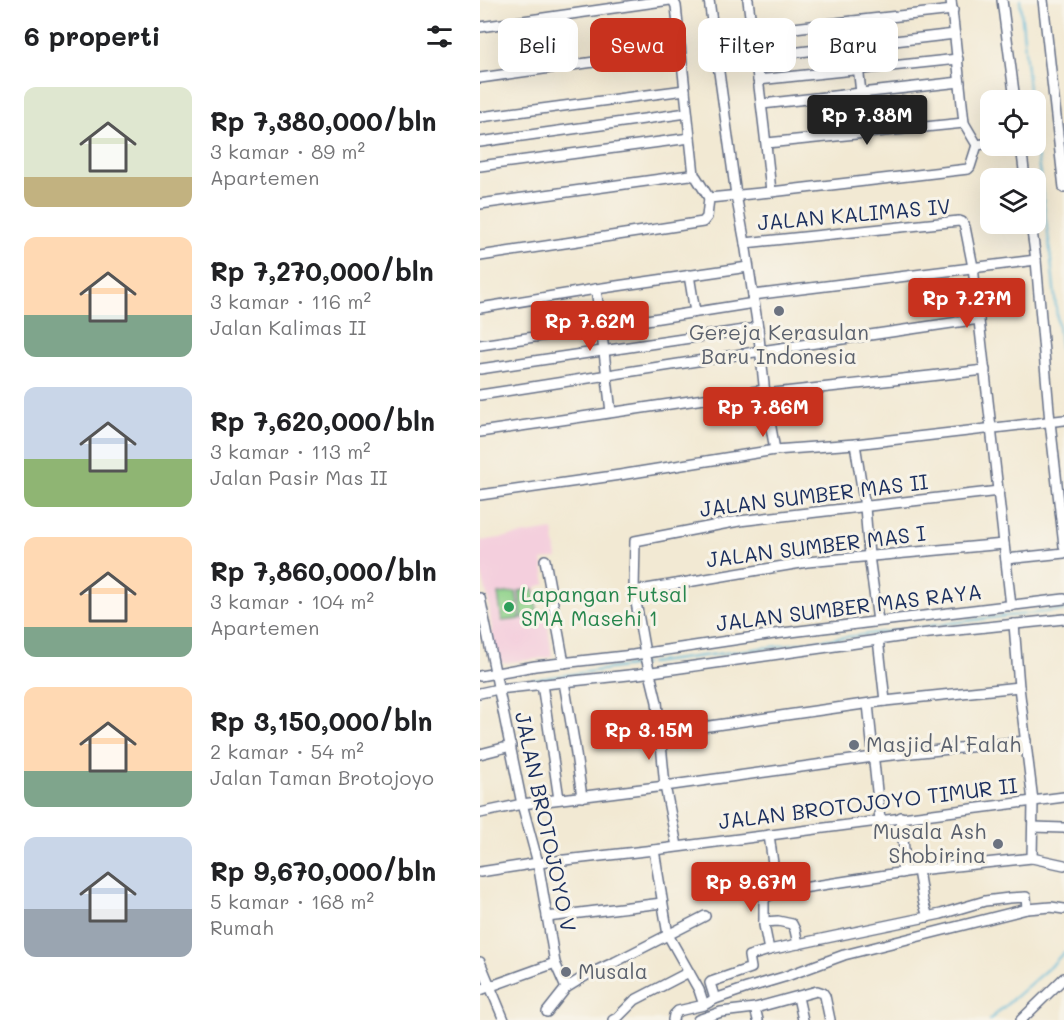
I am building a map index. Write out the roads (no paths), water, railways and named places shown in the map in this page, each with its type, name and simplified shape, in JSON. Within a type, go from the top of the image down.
[{"type":"street","points":[[480,27],[671,0],[676,6],[677,18]]},
{"type":"street","points":[[709,0],[775,450]]},
{"type":"street","points":[[748,0],[750,18]]},
{"type":"street","points":[[1002,0],[1014,90]]},
{"type":"street","points":[[1043,0],[1064,188]]},
{"type":"street","points":[[709,198],[965,170],[970,167],[977,144],[964,123],[952,5],[872,18]]},
{"type":"street","points":[[898,41],[955,34]]},
{"type":"street","points":[[898,66],[958,59]]},
{"type":"street","points":[[480,78],[590,63]]},
{"type":"street","points":[[480,256],[703,222],[707,217],[709,198],[693,175],[683,72]]},
{"type":"street","points":[[757,72],[771,192]]},
{"type":"street","points":[[758,80],[839,72]]},
{"type":"street","points":[[859,72],[861,93]]},
{"type":"street","points":[[762,104],[960,82]]},
{"type":"street","points":[[480,117],[685,90]]},
{"type":"street","points":[[480,142],[687,113]]},
{"type":"street","points":[[766,143],[964,123]]},
{"type":"street","points":[[480,166],[690,138]]},
{"type":"street","points":[[480,204],[693,175]]},
{"type":"street","name":"JALAN KALIMAS IV","points":[[745,243],[959,221],[965,227],[973,267]]},
{"type":"street","points":[[1032,234],[1058,421],[1064,546]]},
{"type":"street","points":[[480,345],[694,312],[753,299],[1036,260]]},
{"type":"street","points":[[480,308],[748,267]]},
{"type":"street","points":[[973,267],[1011,606]]},
{"type":"street","points":[[689,275],[694,312]]},
{"type":"street","points":[[596,289],[611,412]]},
{"type":"street","points":[[480,395],[979,319]]},
{"type":"street","points":[[480,369],[758,328]]},
{"type":"street","points":[[480,432],[765,392],[985,370]]},
{"type":"street","points":[[480,495],[775,450],[855,444],[1058,421]]},
{"type":"street","points":[[855,444],[878,621]]},
{"type":"street","name":"JALAN SUMBER MAS II","points":[[634,591],[635,541],[740,521],[999,491]]},
{"type":"street","name":"JALAN SUMBER MAS I","points":[[634,591],[807,562],[1004,544]]},
{"type":"street","points":[[1006,559],[1064,553]]},
{"type":"street","points":[[545,560],[564,663]]},
{"type":"street","points":[[634,591],[645,654],[657,702],[665,786],[677,846]]},
{"type":"street","name":"JALAN BROTOJOYO V","points":[[480,598],[522,804],[538,863],[555,963],[566,988]]},
{"type":"street","name":"JALAN SUMBER MAS RAYA","points":[[497,682],[564,663],[645,654],[774,634],[1064,600]]},
{"type":"street","name":"JALAN SUMBER MAS RAYA","points":[[497,682],[542,684],[564,682],[878,639],[1064,619]]},
{"type":"street","points":[[1014,624],[1033,801],[1032,858]]},
{"type":"street","points":[[878,639],[885,701]]},
{"type":"street","points":[[480,676],[497,682]]},
{"type":"street","points":[[480,693],[497,682]]},
{"type":"street","points":[[564,682],[582,797]]},
{"type":"street","points":[[542,684],[559,799]]},
{"type":"street","points":[[660,733],[885,701],[1019,687]]},
{"type":"street","points":[[868,704],[880,820]]},
{"type":"street","points":[[480,813],[522,804],[873,757],[1026,741]]},
{"type":"street","points":[[480,754],[511,746]]},
{"type":"street","name":"JALAN BROTOJOYO TIMUR II","points":[[480,872],[1064,797]]},
{"type":"street","points":[[901,817],[904,850],[902,873]]},
{"type":"street","points":[[1033,827],[1064,828]]},
{"type":"street","points":[[769,835],[777,892]]},
{"type":"street","points":[[654,850],[668,935],[699,990],[704,1005]]},
{"type":"street","points":[[769,950],[764,922],[765,899],[777,892],[918,870],[1032,858],[1064,865]]},
{"type":"street","points":[[918,870],[928,917]]},
{"type":"street","points":[[715,999],[711,982],[751,968],[749,956],[769,950],[928,917],[985,901],[1026,897],[1027,909]]},
{"type":"street","points":[[547,917],[662,903]]},
{"type":"street","points":[[673,1020],[678,1011],[704,1005],[715,999],[818,966],[844,955],[1027,909],[1051,907],[1064,909]]},
{"type":"street","points":[[547,1012],[566,988],[587,975],[705,916]]},
{"type":"street","points":[[764,922],[778,921],[792,924],[798,944]]},
{"type":"street","points":[[866,930],[872,949]]},
{"type":"street","points":[[480,962],[504,1020]]},
{"type":"street","points":[[480,990],[555,963]]},
{"type":"street","points":[[616,1019],[635,1000],[688,972]]},
{"type":"street","points":[[1020,1020],[1064,978]]},
{"type":"street","points":[[698,1020],[721,1012],[755,1008],[818,991],[825,996],[830,1020]]},
{"type":"street","points":[[798,997],[803,1020]]},
{"type":"street","points":[[755,1008],[758,1020]]},
{"type":"waterway","points":[[1020,0],[1029,90]]},
{"type":"waterway","points":[[1037,156],[1064,382]]},
{"type":"waterway","points":[[650,663],[1064,610]]},
{"type":"waterway","points":[[502,684],[645,664]]},
{"type":"waterway","points":[[480,687],[496,684]]},
{"type":"waterway","points":[[989,1020],[1064,952]]},
{"type":"place","name":"Gereja Kerasulan Baru Indonesia","points":[[779,311]]},
{"type":"place","name":"Lapangan Futsal SMA Masehi 1","points":[[509,607]]},
{"type":"place","name":"Masjid Al Falah","points":[[854,745]]},
{"type":"place","name":"Musala Ash Shobirina","points":[[998,844]]},
{"type":"place","name":"Musala","points":[[566,972]]}]
